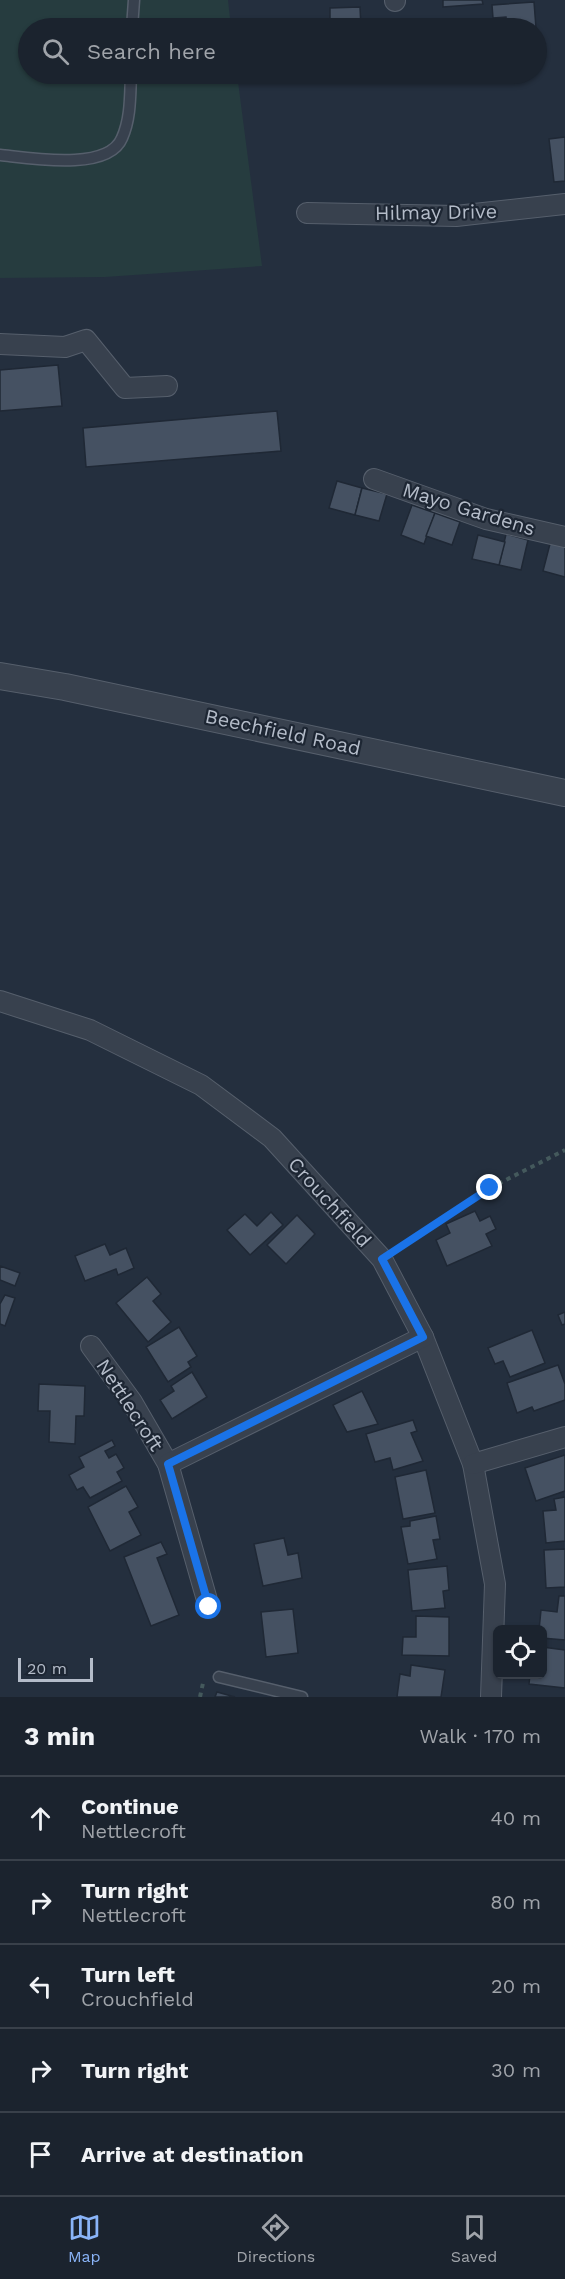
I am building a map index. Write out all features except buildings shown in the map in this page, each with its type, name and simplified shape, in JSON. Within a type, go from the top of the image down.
[{"type":"street","name":"Hilmay Drive","points":[[307,213],[456,216],[565,204]]},
{"type":"street","points":[[0,344],[65,347],[86,340],[125,388],[167,386]]},
{"type":"street","name":"Mayo Gardens","points":[[374,479],[486,519],[565,537]]},
{"type":"street","name":"Beechfield Road","points":[[0,676],[88,692],[565,793]]},
{"type":"street","name":"Crouchfield","points":[[0,1001],[90,1030],[201,1085],[272,1138],[382,1259],[423,1337],[473,1464],[495,1584],[491,1697]]},
{"type":"street","name":"Nettlecroft","points":[[168,1464],[423,1337]]},
{"type":"street","name":"Nettlecroft","points":[[91,1346],[132,1402],[168,1464],[209,1607]]},
{"type":"street","points":[[473,1464],[565,1437]]},
{"type":"lane","points":[[133,18],[134,0]]},
{"type":"lane","points":[[0,155],[71,161],[98,158],[122,140],[129,114],[130,84]]},
{"type":"lane","points":[[219,1677],[302,1697]]},
{"type":"path","points":[[382,1259],[490,1188],[565,1150]]},
{"type":"green space","points":[[0,0],[228,0],[230,18],[18,18],[18,84],[238,84],[262,266],[105,277],[0,278]]},
{"type":"route","points":[[209,1607],[168,1464],[423,1337],[382,1259],[490,1188]]}]
